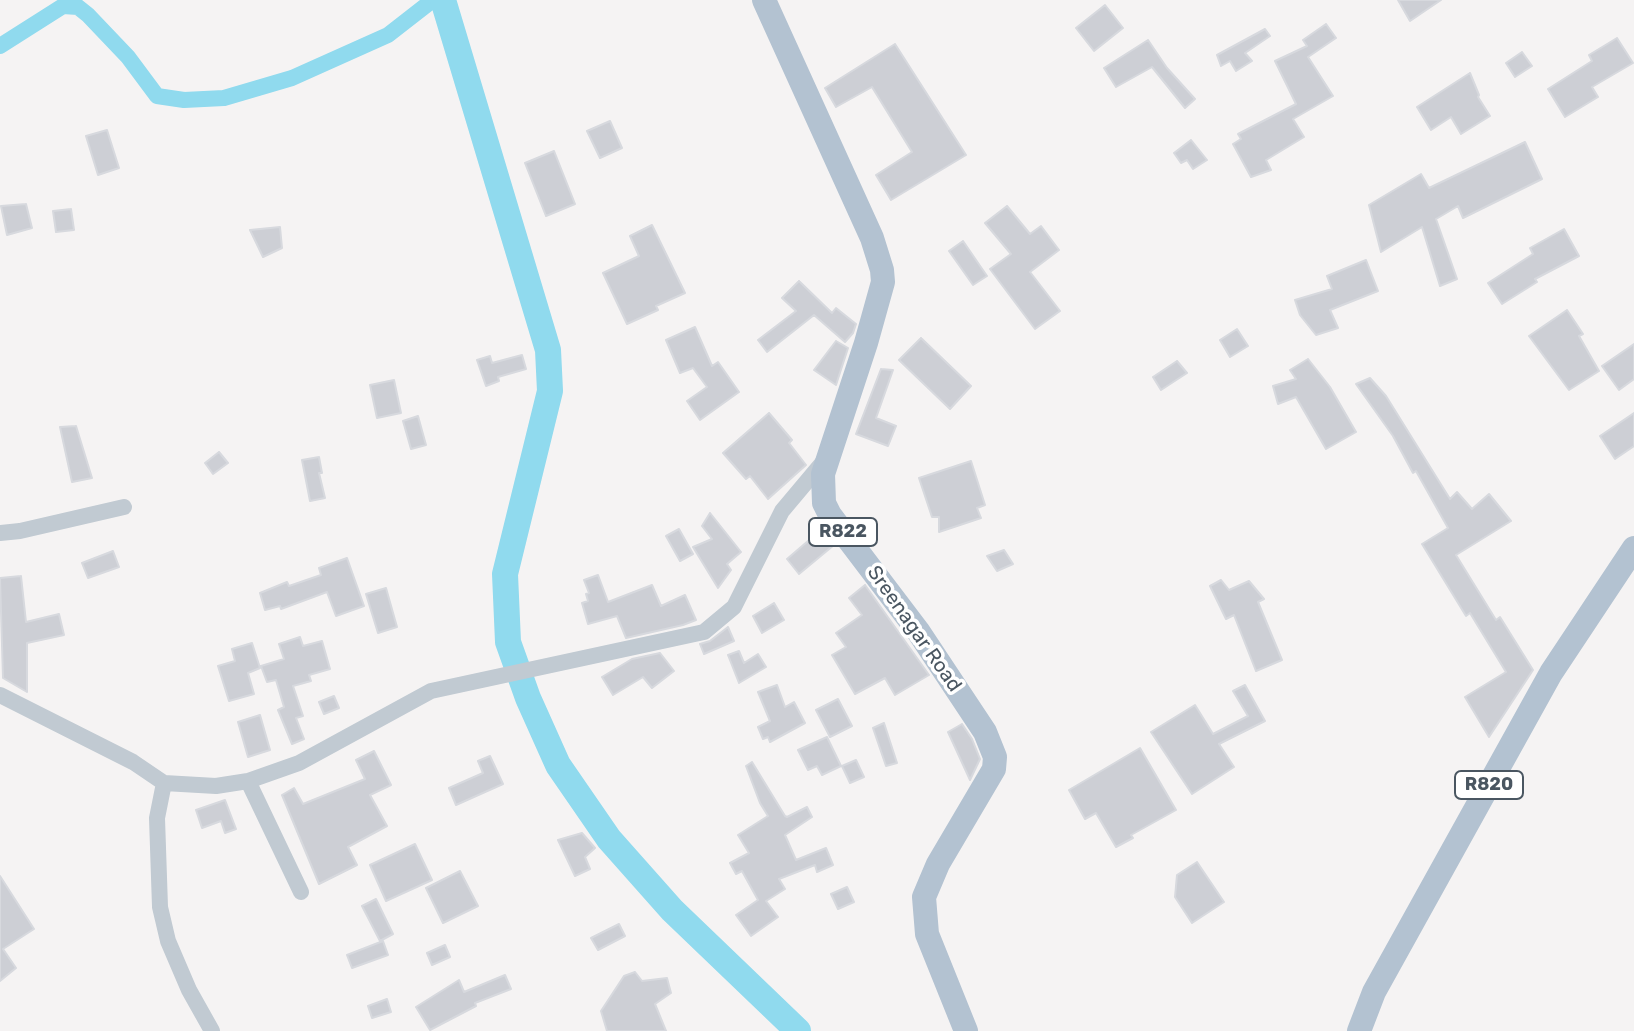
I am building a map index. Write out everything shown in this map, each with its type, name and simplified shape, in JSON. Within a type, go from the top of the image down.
[{"type":"main road","name":"Sreenagar Road","points":[[764,0],[872,238],[882,270],[883,282],[866,343],[827,457],[822,489],[824,503],[918,631],[985,732],[995,757],[989,779],[938,864],[924,897],[927,934],[966,1031]]},
{"type":"main road","name":"R820","points":[[1359,1031],[1374,992],[1551,673],[1634,548]]},
{"type":"street","points":[[0,695],[133,762],[164,783],[216,786],[248,781],[299,763],[431,691],[704,632],[734,607],[782,511],[827,457]]},
{"type":"street","points":[[0,533],[124,507]]},
{"type":"street","points":[[248,781],[301,892]]},
{"type":"street","points":[[164,783],[157,818],[160,907],[168,941],[189,990],[212,1031]]},
{"type":"building","points":[[1398,0],[1441,0],[1410,21]]},
{"type":"building","points":[[1105,5],[1123,28],[1094,51],[1076,28]]},
{"type":"building","points":[[1326,24],[1336,38],[1308,57],[1333,96],[1293,119],[1304,137],[1266,160],[1271,170],[1251,177],[1233,144],[1241,139],[1238,134],[1296,104],[1275,61],[1307,46],[1303,40]]},
{"type":"building","points":[[1265,29],[1270,36],[1245,53],[1252,61],[1236,71],[1230,61],[1221,66],[1217,55]]},
{"type":"building","points":[[1617,38],[1633,63],[1592,87],[1598,97],[1565,117],[1548,89],[1592,61],[1589,55]]},
{"type":"building","points":[[1148,40],[1167,68],[1195,99],[1185,108],[1152,67],[1116,87],[1104,68]]},
{"type":"building","points":[[895,44],[966,155],[891,200],[876,175],[912,152],[872,87],[836,107],[825,88]]},
{"type":"building","points":[[1522,52],[1532,66],[1515,77],[1506,63]]},
{"type":"building","points":[[1470,73],[1478,97],[1490,116],[1461,134],[1451,117],[1431,130],[1417,107]]},
{"type":"building","points":[[610,121],[622,148],[600,158],[587,131]]},
{"type":"building","points":[[107,130],[119,168],[98,175],[86,136]]},
{"type":"building","points":[[1191,140],[1207,160],[1193,169],[1187,160],[1181,163],[1174,153]]},
{"type":"building","points":[[1525,142],[1542,179],[1463,218],[1458,206],[1436,219],[1457,279],[1440,286],[1422,227],[1381,252],[1369,205],[1421,174],[1429,188]]},
{"type":"building","points":[[554,151],[575,204],[546,216],[525,163]]},
{"type":"building","points":[[26,204],[32,228],[7,235],[1,206]]},
{"type":"building","points":[[1007,206],[1030,234],[1041,226],[1059,250],[1030,272],[1060,311],[1035,329],[990,269],[1011,254],[985,223]]},
{"type":"building","points":[[71,209],[74,230],[56,232],[53,211]]},
{"type":"building","points":[[652,225],[685,293],[627,324],[603,273],[639,256],[630,236]]},
{"type":"building","points":[[280,227],[282,248],[263,257],[250,230]]},
{"type":"building","points":[[1564,229],[1579,256],[1535,279],[1537,282],[1502,304],[1488,283],[1533,254],[1530,248]]},
{"type":"building","points":[[963,241],[987,276],[973,285],[949,251]]},
{"type":"building","points":[[1366,260],[1378,291],[1330,310],[1338,328],[1316,335],[1300,315],[1295,300],[1332,289],[1327,276]]},
{"type":"building","points":[[799,281],[832,313],[836,308],[856,324],[853,333],[845,342],[814,315],[767,352],[758,340],[796,311],[782,298]]},
{"type":"building","points":[[1567,310],[1583,334],[1579,336],[1599,371],[1569,390],[1529,336]]},
{"type":"building","points":[[695,327],[712,366],[718,362],[739,392],[700,420],[687,401],[707,387],[693,368],[680,373],[666,340]]},
{"type":"building","points":[[1237,329],[1248,346],[1230,357],[1220,340]]},
{"type":"building","points":[[921,338],[971,386],[950,409],[899,360]]},
{"type":"building","points":[[836,341],[848,348],[836,385],[814,370]]},
{"type":"building","points":[[1634,344],[1634,379],[1619,390],[1602,366]]},
{"type":"building","points":[[522,355],[526,369],[498,377],[499,381],[486,386],[477,360],[490,356],[492,363]]},
{"type":"building","points":[[1308,359],[1330,387],[1356,432],[1326,449],[1296,397],[1278,404],[1273,386],[1296,379],[1290,370]]},
{"type":"building","points":[[1177,361],[1187,373],[1161,390],[1153,377]]},
{"type":"building","points":[[881,369],[893,370],[876,418],[896,426],[888,446],[856,434]]},
{"type":"building","points":[[1370,378],[1386,396],[1450,499],[1457,492],[1472,509],[1489,494],[1511,521],[1456,555],[1496,620],[1500,617],[1533,670],[1489,737],[1465,697],[1506,672],[1470,613],[1466,616],[1422,544],[1448,528],[1416,471],[1413,473],[1393,436],[1356,384]]},
{"type":"building","points":[[394,380],[401,413],[377,418],[370,385]]},
{"type":"building","points":[[769,413],[792,440],[789,443],[806,465],[768,499],[750,476],[746,479],[723,453]]},
{"type":"building","points":[[1634,413],[1634,446],[1615,459],[1600,436]]},
{"type":"building","points":[[418,416],[426,445],[411,449],[403,421]]},
{"type":"building","points":[[76,426],[92,478],[72,482],[60,427]]},
{"type":"building","points":[[219,452],[228,463],[213,474],[205,463]]},
{"type":"building","points":[[319,457],[325,498],[310,501],[302,460]]},
{"type":"building","points":[[971,461],[985,505],[977,508],[981,518],[939,532],[939,517],[932,517],[919,478]]},
{"type":"building","points":[[710,513],[741,552],[727,564],[731,570],[718,588],[693,547],[712,539],[702,526]]},
{"type":"building","points":[[679,529],[693,554],[680,561],[666,536]]},
{"type":"building","points":[[822,529],[834,545],[799,574],[787,559]]},
{"type":"building","points":[[1004,550],[1013,564],[997,571],[987,556]]},
{"type":"building","points":[[113,551],[119,567],[88,578],[82,563]]},
{"type":"building","points":[[347,558],[364,606],[336,616],[327,592],[281,609],[280,606],[265,610],[260,593],[287,582],[289,586],[321,575],[319,568]]},
{"type":"building","points":[[598,575],[608,602],[652,585],[661,606],[685,595],[696,620],[626,638],[617,616],[588,624],[582,603],[588,601],[586,594],[589,593],[584,580]]},
{"type":"building","points":[[21,576],[26,622],[59,614],[64,635],[27,643],[27,692],[3,678],[0,578]]},
{"type":"building","points":[[1221,580],[1229,590],[1249,581],[1264,599],[1258,602],[1282,660],[1256,671],[1234,615],[1226,619],[1210,586]]},
{"type":"building","points":[[865,585],[929,675],[895,695],[885,678],[855,694],[832,655],[846,647],[836,633],[862,615],[849,598]]},
{"type":"building","points":[[386,588],[397,627],[378,633],[366,594]]},
{"type":"building","points":[[774,603],[784,620],[762,633],[753,616]]},
{"type":"building","points":[[728,627],[734,641],[704,654],[700,644],[710,641]]},
{"type":"building","points":[[300,637],[303,646],[322,641],[330,669],[309,675],[311,681],[293,686],[303,716],[296,718],[304,739],[292,744],[278,710],[284,707],[276,680],[267,682],[261,666],[284,659],[279,644]]},
{"type":"building","points":[[252,643],[260,668],[248,673],[254,694],[229,701],[218,666],[235,661],[232,649]]},
{"type":"building","points":[[739,651],[744,663],[758,654],[766,667],[739,683],[728,655]]},
{"type":"building","points":[[660,653],[674,671],[652,688],[643,677],[613,695],[602,677],[632,659]]},
{"type":"building","points":[[777,685],[785,707],[794,702],[805,723],[770,742],[768,737],[763,739],[758,727],[770,721],[758,692]]},
{"type":"building","points":[[1245,685],[1265,721],[1219,744],[1234,767],[1192,794],[1151,732],[1195,705],[1213,734],[1248,716],[1233,691]]},
{"type":"building","points":[[334,696],[339,708],[324,714],[319,702]]},
{"type":"building","points":[[838,699],[852,726],[830,737],[816,710]]},
{"type":"building","points":[[260,715],[270,750],[248,757],[238,722]]},
{"type":"building","points":[[884,723],[897,763],[886,766],[873,728]]},
{"type":"building","points":[[962,724],[980,759],[970,780],[948,732]]},
{"type":"building","points":[[827,737],[841,766],[822,775],[817,766],[808,770],[798,750]]},
{"type":"building","points":[[1140,748],[1176,810],[1116,847],[1096,813],[1085,819],[1069,790]]},
{"type":"building","points":[[374,751],[391,785],[370,795],[387,826],[348,847],[357,865],[319,884],[282,795],[294,788],[303,804],[365,779],[356,760]]},
{"type":"building","points":[[490,756],[503,784],[456,805],[449,788],[483,773],[478,761]]},
{"type":"building","points":[[856,760],[864,777],[850,783],[842,766]]},
{"type":"building","points":[[752,762],[785,816],[807,807],[812,817],[785,835],[796,860],[826,848],[833,865],[817,872],[815,865],[779,879],[785,889],[766,901],[778,917],[751,936],[736,915],[758,900],[742,871],[736,874],[730,863],[749,853],[738,835],[768,816],[746,766]]},
{"type":"building","points":[[225,800],[236,829],[225,833],[221,821],[202,828],[196,810]]},
{"type":"building","points":[[582,833],[595,848],[585,857],[590,869],[575,876],[558,840]]},
{"type":"building","points":[[415,844],[432,880],[386,901],[370,865]]},
{"type":"building","points":[[1197,862],[1224,902],[1192,923],[1175,897],[1177,875]]},
{"type":"building","points":[[460,871],[478,906],[443,923],[426,888]]},
{"type":"building","points":[[0,876],[34,929],[3,949],[16,968],[0,981]]},
{"type":"building","points":[[847,887],[854,902],[838,909],[831,894]]},
{"type":"building","points":[[376,899],[393,934],[380,941],[362,906]]},
{"type":"building","points":[[619,924],[625,936],[598,950],[591,938]]},
{"type":"building","points":[[383,941],[388,955],[352,968],[347,955]]},
{"type":"building","points":[[445,945],[450,957],[432,965],[427,953]]},
{"type":"building","points":[[635,972],[642,981],[667,978],[671,993],[655,1004],[666,1031],[607,1031],[601,1011],[624,976]]},
{"type":"building","points":[[505,975],[511,989],[475,1003],[476,1006],[430,1030],[416,1007],[459,980],[464,992]]},
{"type":"building","points":[[387,999],[391,1012],[372,1018],[368,1006]]},
{"type":"waterway","points":[[0,46],[63,6],[78,7],[128,57],[157,96],[184,100],[224,98],[292,78],[388,35],[433,0]]},
{"type":"waterway","points":[[443,0],[548,350],[550,391],[505,574],[508,642],[528,698],[558,765],[609,839],[672,910],[798,1031]]}]
